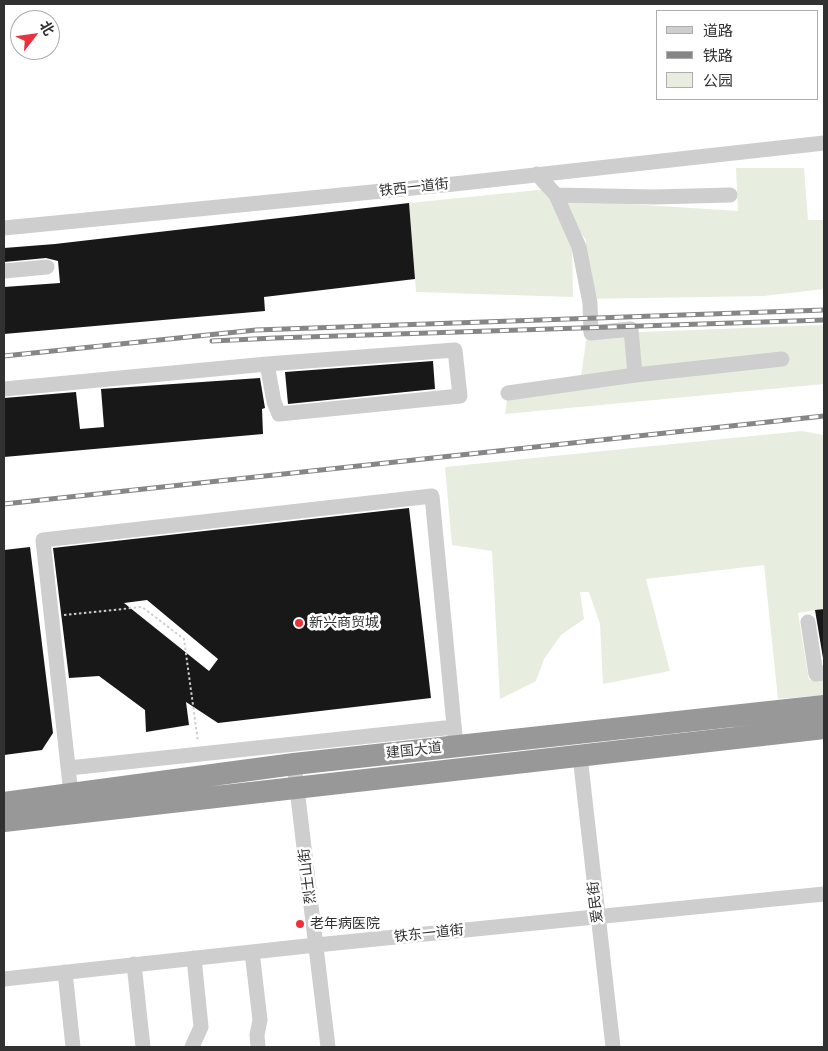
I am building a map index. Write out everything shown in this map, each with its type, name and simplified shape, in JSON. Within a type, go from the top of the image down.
[{"type":"highway","name":"建国大道","points":[[4,803],[294,764],[455,737],[824,706]]},
{"type":"highway","name":"建国大道","points":[[4,821],[824,728]]},
{"type":"street","name":"铁西一道街","points":[[4,228],[824,143]]},
{"type":"street","points":[[537,174],[556,195],[579,247],[590,303],[591,332],[631,329],[635,375]]},
{"type":"street","points":[[556,195],[654,197],[730,194]]},
{"type":"street","points":[[4,271],[47,267]]},
{"type":"street","points":[[4,389],[267,364],[456,350],[460,396],[279,414],[274,402],[267,364]]},
{"type":"street","points":[[508,393],[635,375],[782,359]]},
{"type":"street","points":[[69,768],[200,754],[455,737],[432,496],[43,540],[71,794]]},
{"type":"street","points":[[808,622],[816,674],[824,673]]},
{"type":"street","name":"爱民街","points":[[580,756],[613,1047]]},
{"type":"street","name":"烈士山街","points":[[294,764],[328,1047]]},
{"type":"street","name":"铁东一道街","points":[[4,978],[824,894]]},
{"type":"street","points":[[252,952],[260,1020],[256,1035],[258,1047]]},
{"type":"street","points":[[192,1047],[201,1027],[194,958]]},
{"type":"street","points":[[134,964],[143,1047]]},
{"type":"street","points":[[64,972],[73,1047]]},
{"type":"path","points":[[52,616],[142,607],[184,639],[200,754]]},
{"type":"green space","points":[[736,168],[804,168],[808,220],[824,220],[824,289],[764,296],[585,299],[586,240],[567,214],[568,200],[738,211]]},
{"type":"green space","points":[[548,189],[572,241],[573,297],[416,292],[409,203]]},
{"type":"green space","points":[[824,325],[824,384],[505,414],[509,387],[581,377],[587,334]]},
{"type":"green space","points":[[802,431],[824,435],[824,609],[798,613],[809,680],[824,680],[824,695],[778,699],[764,565],[646,579],[670,671],[603,684],[600,624],[589,592],[580,592],[584,619],[561,635],[544,659],[536,681],[500,699],[492,551],[452,545],[445,467]]},
{"type":"building","points":[[409,203],[415,279],[264,297],[265,311],[4,334],[4,287],[60,283],[58,261],[46,258],[4,262],[4,248],[55,244]]},
{"type":"building","points":[[433,361],[435,389],[288,404],[285,372]]},
{"type":"building","points":[[260,378],[265,408],[262,409],[263,434],[4,457],[4,398],[76,392],[80,429],[104,427],[101,389]]},
{"type":"building","name":"新兴商贸城","points":[[409,508],[431,698],[218,723],[186,702],[189,725],[146,732],[145,710],[99,676],[69,678],[53,548]],"holes":[[[147,600],[218,659],[209,671],[124,603]]]},
{"type":"building","points":[[30,547],[53,733],[42,750],[4,755],[4,550]]},
{"type":"building","points":[[824,609],[824,664],[815,610]]},
{"type":"railway","points":[[4,356],[256,330],[824,310]]},
{"type":"railway","points":[[212,341],[824,320]]},
{"type":"railway","points":[[4,504],[824,416]]},
{"type":"place","name":"新兴商贸城","points":[[299,623]]},
{"type":"place","name":"老年病医院","points":[[300,924]]}]
